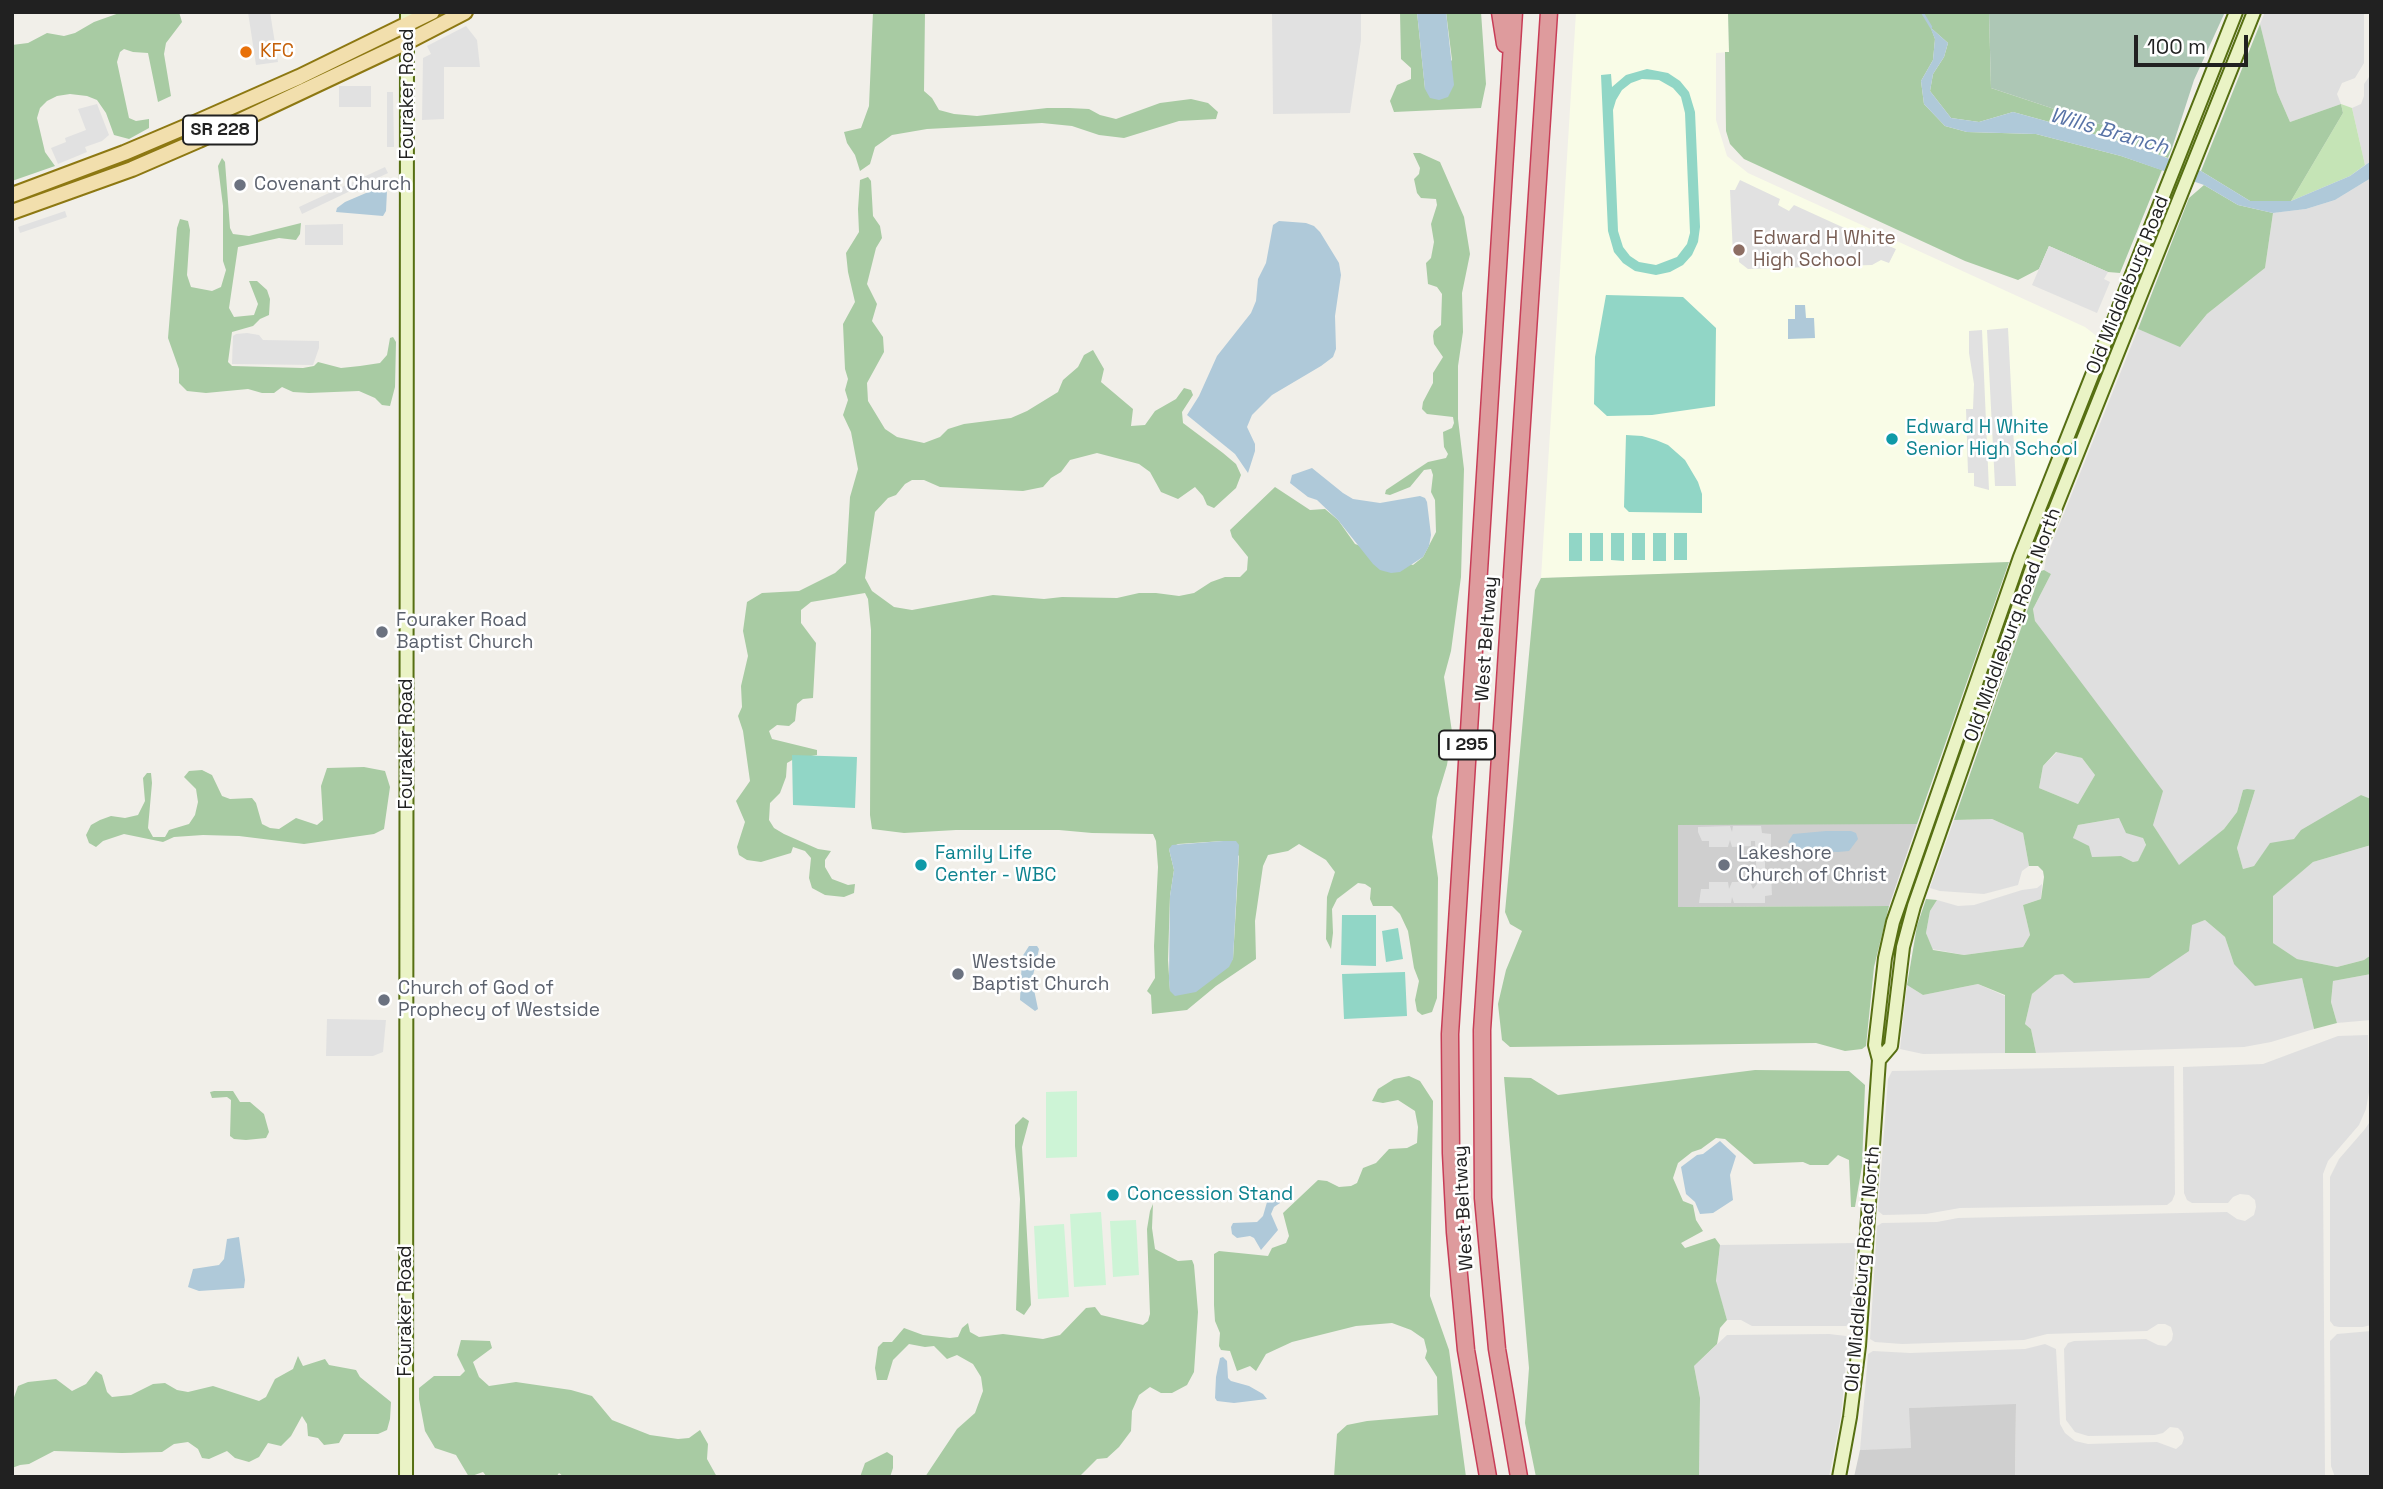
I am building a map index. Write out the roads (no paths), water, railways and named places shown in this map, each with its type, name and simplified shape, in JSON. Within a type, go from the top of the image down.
[{"type":"highway","points":[[1500,12],[1509,71]]},
{"type":"highway","name":"West Beltway","points":[[1488,1477],[1466,1350],[1455,1232],[1450,1034],[1514,12]]},
{"type":"highway","name":"West Beltway","points":[[1519,1477],[1497,1349],[1488,1258],[1481,1128],[1482,1030],[1549,12]]},
{"type":"main road","name":"SR 228","points":[[12,195],[124,153],[299,77],[407,19],[432,12]]},
{"type":"main road","name":"SR 228","points":[[12,212],[132,169],[267,109],[465,12]]},
{"type":"main road","name":"Old Middleburg Road","points":[[2020,557],[2236,12]]},
{"type":"main road","name":"Old Middleburg Road","points":[[2180,198],[2254,12]]},
{"type":"main road","name":"Fouraker Road","points":[[406,1477],[407,19]]},
{"type":"main road","points":[[2189,131],[2205,135]]},
{"type":"main road","name":"Old Middleburg Road North","points":[[1880,1060],[1891,1046],[1903,947],[1914,906],[2035,562],[2180,198]]},
{"type":"main road","name":"Old Middleburg Road North","points":[[1839,1477],[1859,1346],[1880,1060],[1875,1045],[1885,958],[1905,885],[2020,557]]},
{"type":"main road","points":[[1962,722],[1977,726]]},
{"type":"water","points":[[1417,12],[1446,12],[1454,85],[1448,97],[1439,100],[1430,98],[1425,89]]},
{"type":"water","name":"Wills Branch","points":[[1930,27],[1948,43],[1944,57],[1933,74],[1930,91],[1951,118],[1979,122],[2013,112],[2133,145],[2201,171],[2250,201],[2291,201],[2350,176],[2371,161],[2371,178],[2335,200],[2306,209],[2273,213],[2238,205],[2204,185],[2121,156],[2036,134],[1967,132],[1945,126],[1924,104],[1921,81],[1933,60],[1935,39]]},
{"type":"water","points":[[380,187],[386,188],[387,191],[386,211],[383,216],[336,212],[345,202]]},
{"type":"water","points":[[1279,221],[1314,226],[1339,263],[1341,275],[1335,316],[1336,349],[1333,357],[1272,395],[1252,415],[1247,427],[1255,444],[1255,451],[1248,473],[1235,454],[1187,415],[1217,356],[1251,313],[1256,301],[1258,279],[1266,263],[1273,225]]},
{"type":"water","points":[[1795,305],[1805,305],[1806,318],[1814,318],[1815,338],[1788,339],[1788,319],[1795,319]]},
{"type":"water","points":[[1312,468],[1353,499],[1380,503],[1420,496],[1425,498],[1431,535],[1423,557],[1400,572],[1380,570],[1338,520],[1317,500],[1308,497],[1290,483],[1292,475]]},
{"type":"water","points":[[1851,831],[1856,833],[1858,839],[1849,851],[1838,852],[1805,851],[1794,848],[1788,842],[1793,834]]},
{"type":"water","points":[[1236,841],[1239,845],[1233,959],[1229,967],[1196,992],[1175,996],[1170,991],[1169,979],[1170,896],[1174,870],[1169,849],[1172,845]]},
{"type":"water","points":[[1029,946],[1037,946],[1039,949],[1032,980],[1038,1009],[1035,1011],[1020,1000],[1022,957]]},
{"type":"water","points":[[1720,1141],[1736,1156],[1730,1175],[1733,1200],[1713,1213],[1700,1214],[1695,1202],[1686,1194],[1681,1167]]},
{"type":"water","points":[[1280,1199],[1271,1214],[1278,1230],[1261,1250],[1254,1238],[1237,1238],[1232,1234],[1233,1223],[1257,1222],[1263,1216],[1267,1202]]},
{"type":"water","points":[[239,1237],[244,1288],[199,1291],[188,1287],[193,1269],[219,1265],[224,1259],[227,1239]]},
{"type":"water","points":[[1223,1357],[1227,1361],[1228,1378],[1231,1381],[1249,1386],[1267,1399],[1234,1403],[1217,1401],[1216,1377],[1220,1358]]},
{"type":"waterway","name":"Wills Branch","points":[[1922,12],[1931,27]]},
{"type":"place","name":"KFC","points":[[246,52]]},
{"type":"place","name":"Covenant Church","points":[[240,185]]},
{"type":"place","name":"Edward H White High School","points":[[1739,250]]},
{"type":"place","name":"Edward H White Senior High School","points":[[1892,439]]},
{"type":"place","name":"Fouraker Road Baptist Church","points":[[382,632]]},
{"type":"place","name":"Family Life Center - WBC","points":[[921,865]]},
{"type":"place","name":"Lakeshore Church of Christ","points":[[1724,865]]},
{"type":"place","name":"Westside Baptist Church","points":[[958,974]]},
{"type":"place","name":"Church of God of Prophecy of Westside","points":[[384,1000]]},
{"type":"place","name":"Concession Stand","points":[[1113,1195]]}]
